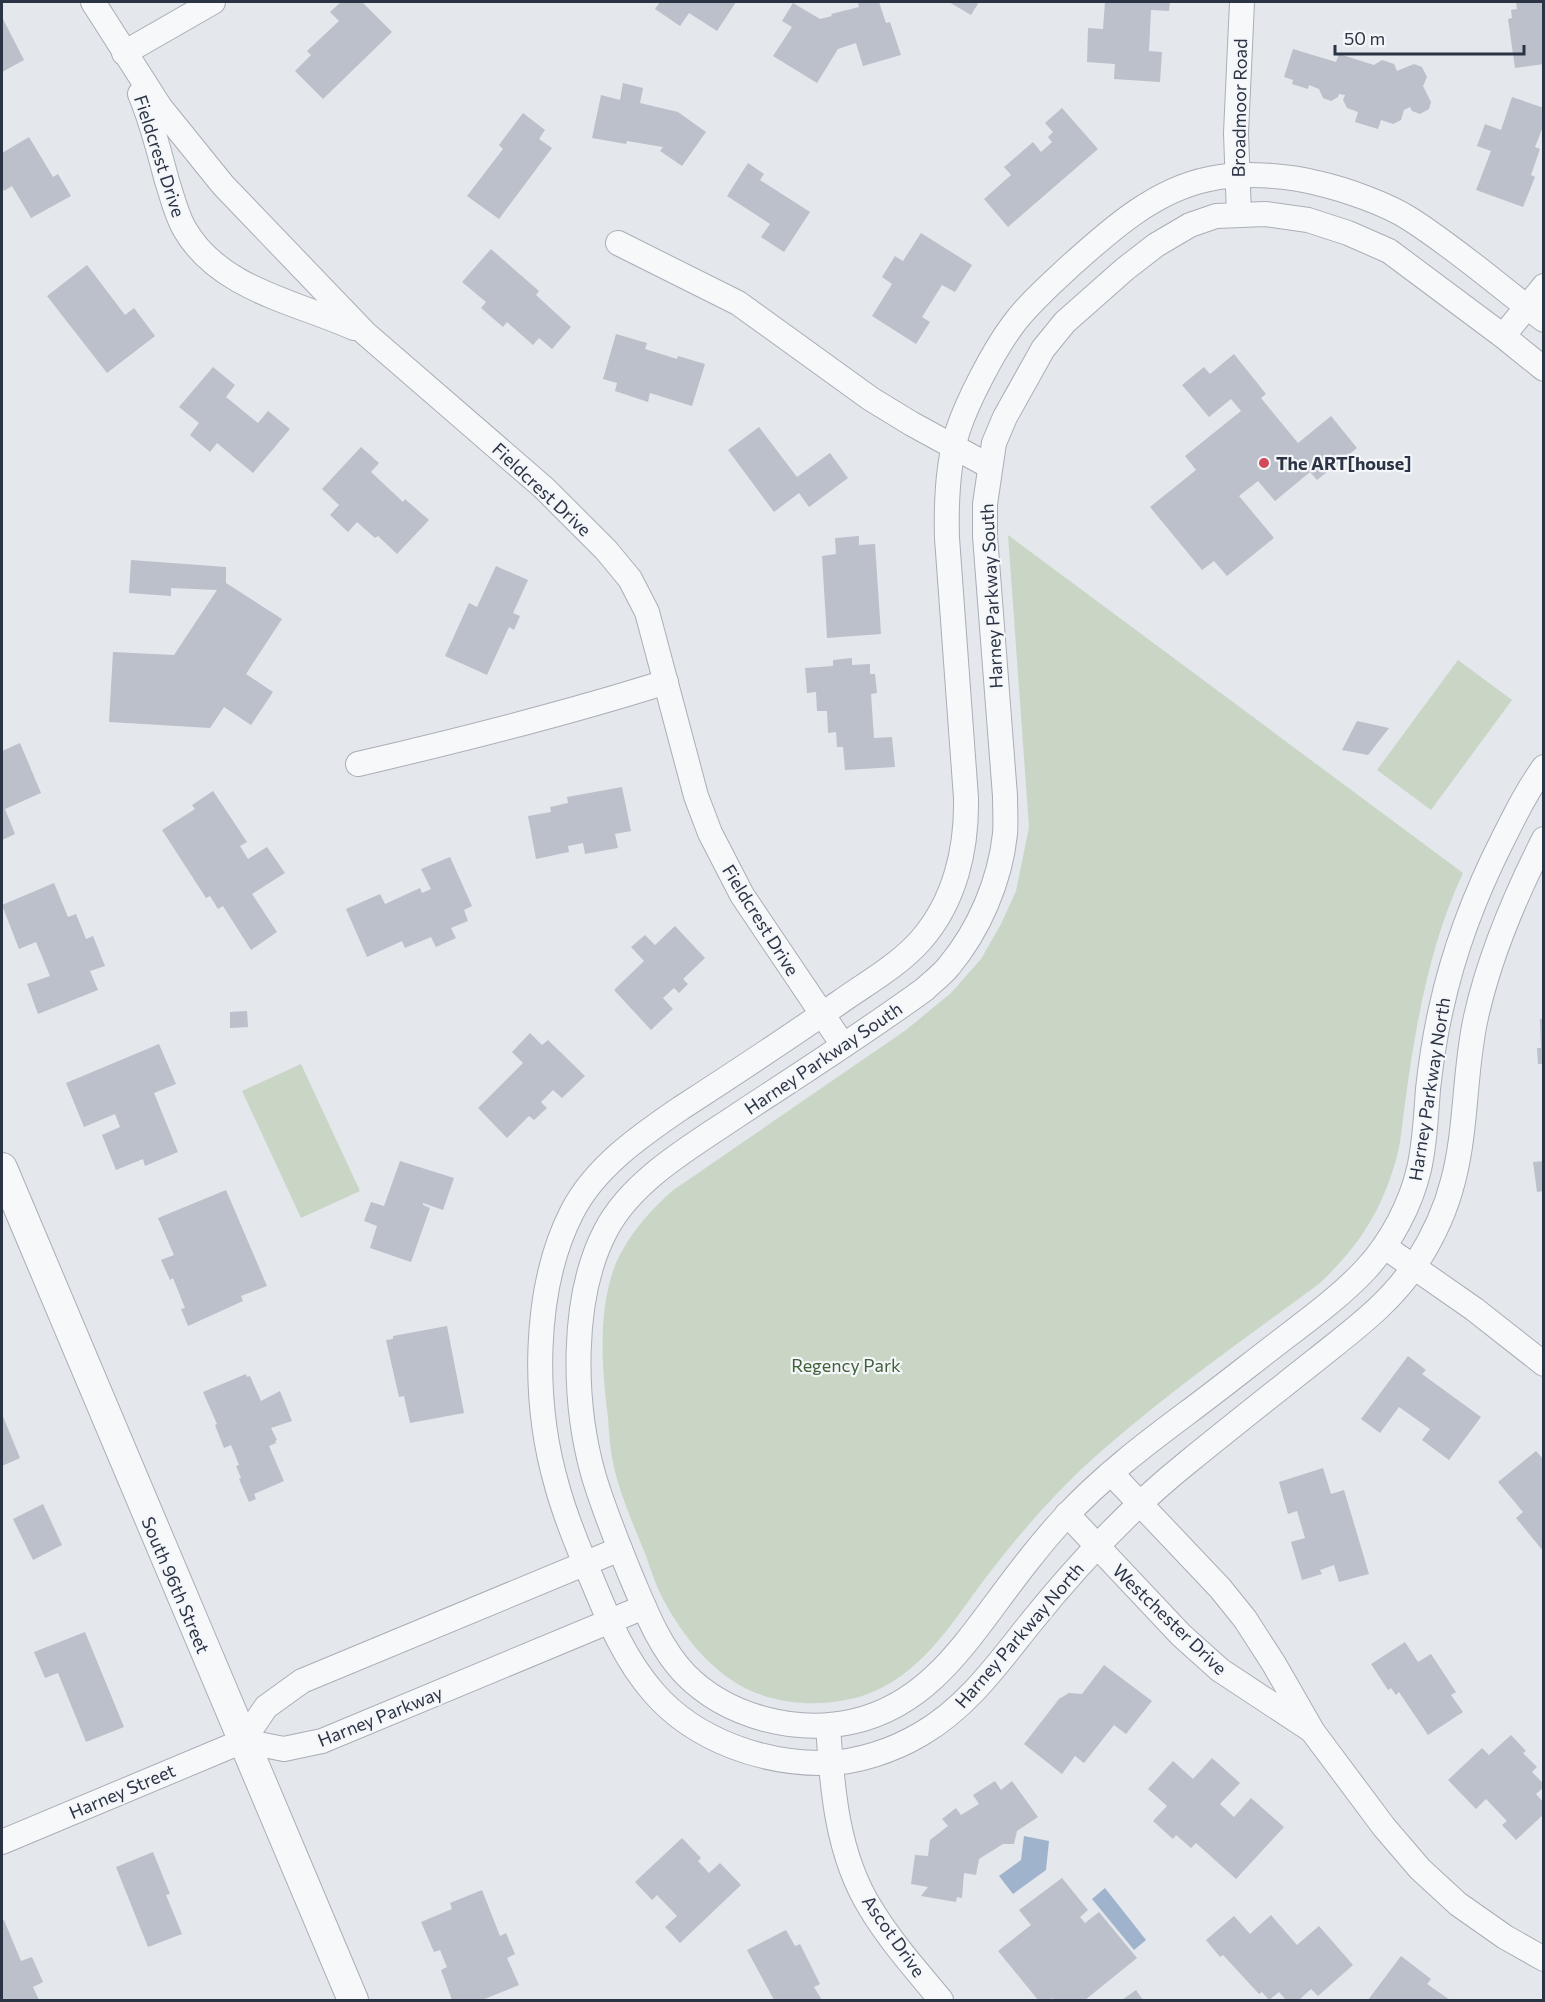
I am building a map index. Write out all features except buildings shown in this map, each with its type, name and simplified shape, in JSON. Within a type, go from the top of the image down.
[{"type":"street","name":"Fieldcrest Drive","points":[[93,2],[160,107],[223,185],[365,333],[544,488],[606,550],[630,579],[647,612],[696,796],[710,832],[742,895],[843,1045]]},
{"type":"street","points":[[124,52],[213,2]]},
{"type":"street","name":"Broadmoor Road","points":[[1239,215],[1236,133],[1242,2]]},
{"type":"street","name":"Fieldcrest Drive","points":[[124,52],[148,112],[172,196],[184,228],[203,253],[225,271],[258,291],[327,316],[365,333]]},
{"type":"street","name":"Harney Parkway South","points":[[585,1563],[571,1531],[555,1482],[543,1409],[541,1350],[543,1301],[554,1256],[573,1210],[601,1171],[652,1127],[901,959],[920,942],[946,901],[963,852],[967,830],[946,502],[957,432],[970,401],[1011,326],[1037,296],[1100,239],[1135,213],[1175,190],[1209,179],[1237,176],[1268,176],[1317,183],[1361,197],[1408,218],[1535,314]]},
{"type":"street","name":"Harney Parkway South","points":[[644,1607],[607,1518],[592,1472],[581,1406],[579,1350],[581,1306],[591,1268],[607,1228],[629,1197],[675,1158],[925,989],[948,968],[966,944],[980,917],[1001,861],[1005,832],[1005,796],[985,536],[985,504],[989,466],[994,443],[1005,417],[1043,349],[1065,322],[1156,245],[1190,225],[1216,216],[1265,214],[1308,220],[1348,233],[1389,251],[1503,336]]},
{"type":"street","points":[[618,243],[738,303],[871,399],[989,466]]},
{"type":"street","points":[[1540,359],[1503,336],[1535,314],[1544,286]]},
{"type":"street","points":[[358,764],[584,708],[666,682]]},
{"type":"street","name":"Harney Parkway North","points":[[644,1607],[665,1648],[683,1672],[707,1693],[735,1708],[770,1721],[828,1726],[856,1721],[882,1713],[907,1701],[931,1682],[956,1658],[1031,1556],[1067,1514],[1151,1440],[1318,1312],[1364,1272],[1385,1246],[1411,1194],[1420,1168],[1438,1024],[1469,914],[1485,873],[1534,780],[1544,767]]},
{"type":"street","name":"Harney Parkway North","points":[[585,1563],[610,1622],[634,1667],[657,1696],[686,1723],[720,1741],[761,1756],[831,1763],[865,1756],[896,1746],[926,1731],[955,1709],[983,1682],[1060,1586],[1139,1503],[1364,1321],[1390,1297],[1415,1266],[1445,1207],[1455,1175],[1475,1020],[1503,926],[1538,864],[1544,839]]},
{"type":"street","points":[[1499,846],[1538,864]]},
{"type":"street","name":"South 96th Street","points":[[2,1168],[353,2001]]},
{"type":"street","points":[[1385,1246],[1415,1266],[1544,1364]]},
{"type":"street","name":"Westchester Drive","points":[[1111,1473],[1220,1588],[1245,1619],[1313,1732],[1384,1827],[1420,1869],[1458,1904],[1505,1937],[1544,1959]]},
{"type":"street","name":"Westchester Drive","points":[[1067,1514],[1180,1635],[1220,1670],[1313,1732]]},
{"type":"street","points":[[243,1741],[266,1707],[302,1681],[620,1549]]},
{"type":"street","name":"Harney Parkway","points":[[243,1741],[284,1749],[322,1741],[644,1607]]},
{"type":"street","name":"Ascot Drive","points":[[828,1726],[831,1763],[844,1845],[853,1873],[870,1908],[941,2001]]},
{"type":"street","name":"Harney Street","points":[[2,1842],[243,1741]]},
{"type":"green space","name":"Regency Park","points":[[1008,535],[1463,873],[1446,914],[1427,978],[1418,1021],[1399,1147],[1392,1172],[1369,1224],[1348,1254],[1320,1283],[1162,1400],[1078,1473],[1016,1540],[934,1646],[902,1676],[862,1696],[846,1700],[811,1703],[777,1699],[744,1688],[719,1671],[700,1653],[684,1632],[658,1589],[613,1464],[603,1360],[606,1300],[616,1263],[627,1242],[640,1224],[672,1191],[906,1030],[951,993],[981,959],[1001,924],[1016,891],[1029,827]]},
{"type":"green space","points":[[1458,660],[1512,700],[1431,810],[1377,770]]},
{"type":"green space","points":[[301,1064],[360,1191],[301,1218],[242,1091]]},
{"type":"water","points":[[1024,1836],[1049,1841],[1046,1870],[1013,1894],[999,1876],[1021,1860]]},
{"type":"water","points":[[1105,1888],[1146,1940],[1134,1950],[1092,1899]]},
{"type":"place","name":"The ART[house]","points":[[1264,463]]}]
